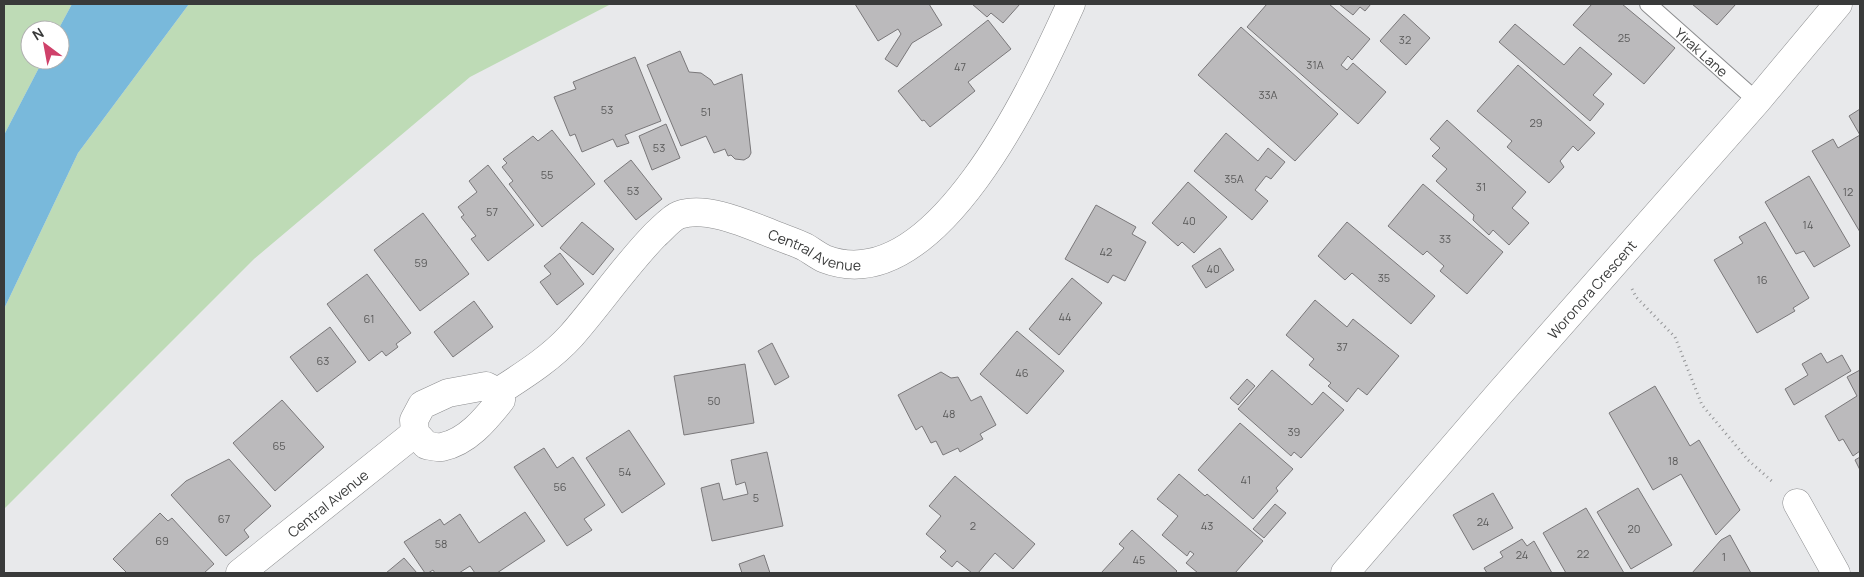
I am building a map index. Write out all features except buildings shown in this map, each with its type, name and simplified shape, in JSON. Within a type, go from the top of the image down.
[{"type":"street","name":"Central Avenue","points":[[498,392],[538,366],[570,337],[633,258],[677,215],[692,212],[733,219],[804,247],[823,258],[845,265],[877,261],[903,250],[932,228],[986,165],[1033,85],[1071,4]]},
{"type":"street","name":"Woronora Crescent","points":[[1345,573],[1757,101],[1838,4]]},
{"type":"street","points":[[486,386],[498,392],[501,400],[482,423],[462,439],[441,448],[426,445],[415,433],[414,420],[422,405],[448,393],[486,386]]},
{"type":"street","name":"Central Avenue","points":[[240,573],[415,433]]},
{"type":"street","points":[[1797,503],[1836,573]]},
{"type":"lane","name":"Yirak Lane","points":[[1648,4],[1757,101]]},
{"type":"path","points":[[1616,262],[1636,297],[1675,337],[1702,405],[1748,460],[1797,503]]},
{"type":"green space","points":[[4,4],[72,4],[63,20],[20,20],[20,70],[38,70],[4,135]]},
{"type":"green space","points":[[189,4],[611,4],[470,77],[254,259],[4,509],[4,309],[78,153]]},
{"type":"water","points":[[72,4],[189,4],[78,153],[4,309],[4,135],[38,70],[70,70],[70,20],[63,20]]}]
